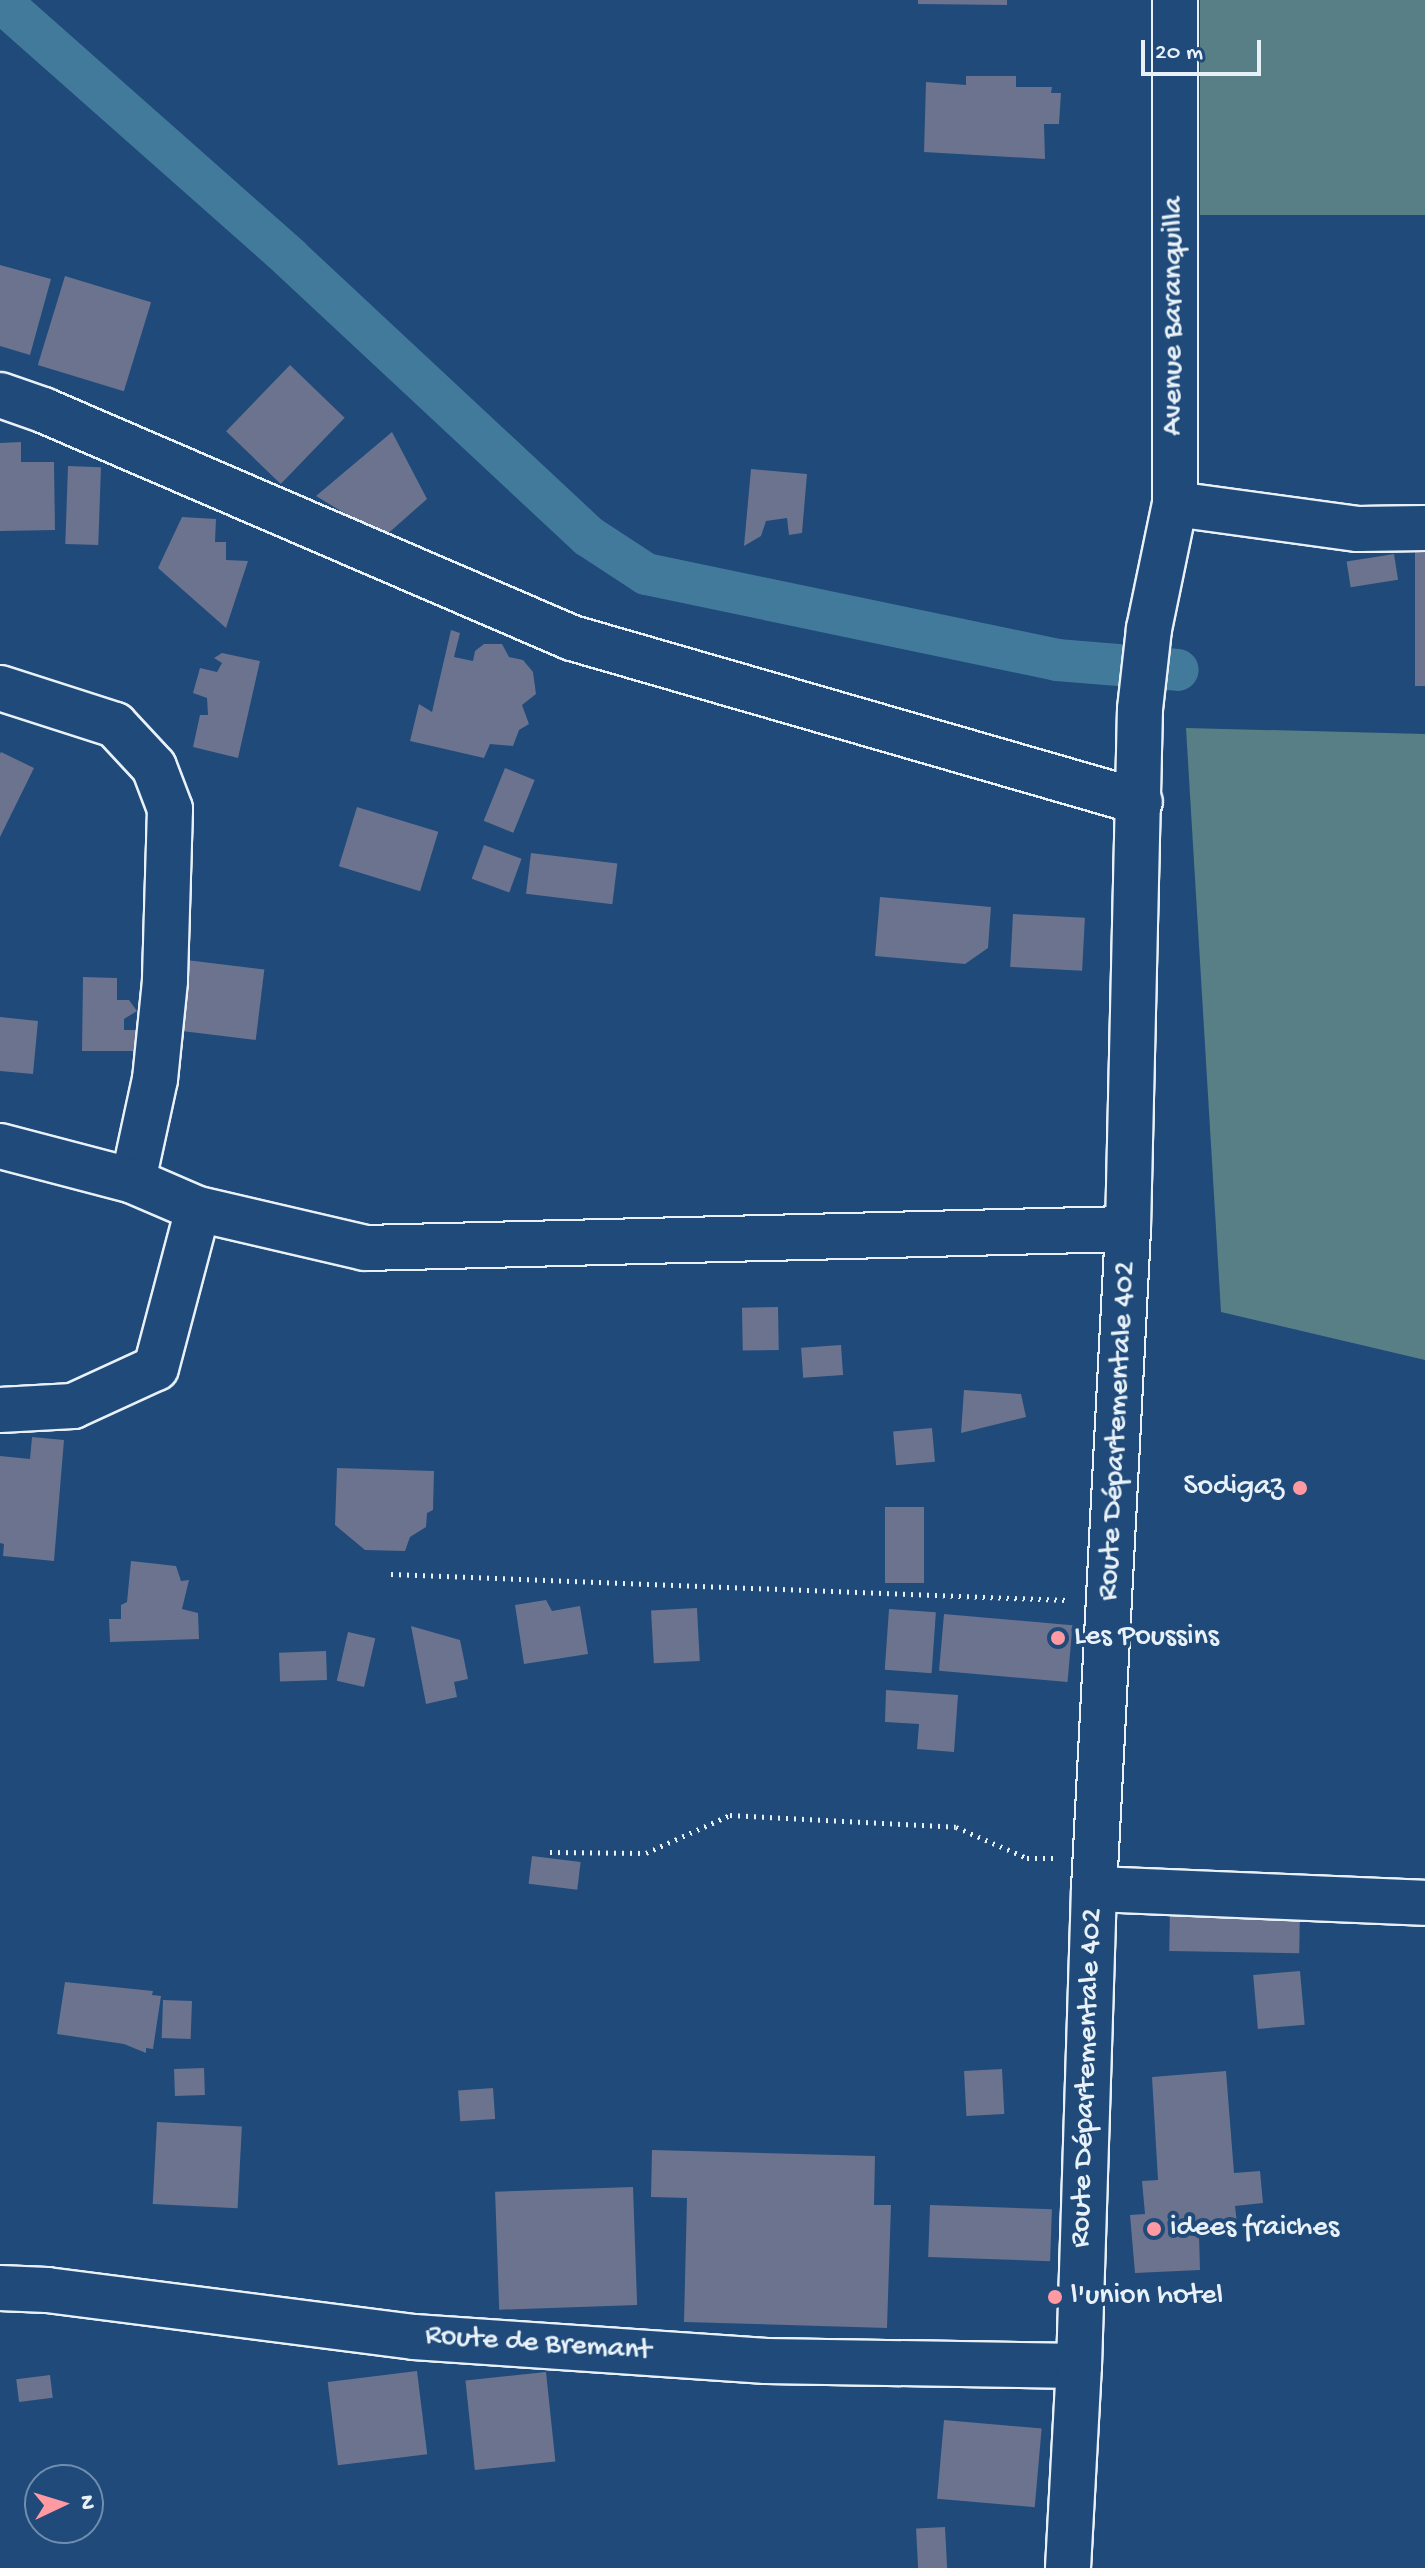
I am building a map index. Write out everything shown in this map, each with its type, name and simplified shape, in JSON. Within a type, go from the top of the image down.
[{"type":"street","name":"Avenue Baranquilla","points":[[1149,629],[1175,504],[1175,0]]},
{"type":"street","points":[[0,395],[43,410],[572,638],[1140,802]]},
{"type":"street","points":[[1175,504],[1358,529],[1425,528]]},
{"type":"street","name":"Route Départementale 402","points":[[1068,2568],[1079,2366],[1096,1874],[1128,1229],[1140,709],[1149,629]]},
{"type":"street","points":[[0,688],[115,725],[154,767],[170,809],[165,981],[155,1079],[133,1181]]},
{"type":"street","points":[[0,1146],[133,1181],[198,1209],[365,1248],[1128,1229]]},
{"type":"street","points":[[0,1410],[73,1406],[156,1368],[198,1209]]},
{"type":"street","points":[[1096,1874],[1425,1903]]},
{"type":"street","name":"Route de Bremant","points":[[0,2288],[47,2290],[414,2337],[766,2361],[1079,2366]]},
{"type":"path","points":[[391,1574],[1111,1602]]},
{"type":"path","points":[[550,1852],[646,1853],[730,1815],[956,1827],[1027,1858],[1096,1874]]},
{"type":"green space","points":[[1200,0],[1425,0],[1425,215],[1200,215]]},
{"type":"green space","points":[[1186,728],[1425,734],[1425,1360],[1221,1312]]},
{"type":"building","points":[[918,0],[1007,0],[1007,5],[918,4]]},
{"type":"building","points":[[966,76],[1016,76],[1016,87],[1052,87],[1051,93],[1061,93],[1059,124],[1044,124],[1045,159],[924,152],[926,82],[966,85]]},
{"type":"building","points":[[0,265],[51,279],[30,355],[0,346]]},
{"type":"building","points":[[65,276],[151,302],[124,391],[38,365]]},
{"type":"building","points":[[290,365],[345,418],[281,484],[226,431]]},
{"type":"building","points":[[392,432],[427,499],[384,537],[316,496]]},
{"type":"building","points":[[21,442],[21,462],[54,462],[55,530],[0,531],[0,443]]},
{"type":"building","points":[[68,466],[101,467],[98,545],[65,544]]},
{"type":"building","points":[[751,469],[807,474],[802,533],[789,535],[787,518],[766,521],[761,536],[744,546]]},
{"type":"building","points":[[182,517],[216,519],[215,542],[226,542],[226,560],[248,561],[226,628],[158,568]]},
{"type":"building","points":[[1415,550],[1425,550],[1425,686],[1415,686]]},
{"type":"building","points":[[1394,554],[1398,580],[1351,587],[1347,562]]},
{"type":"building","points":[[451,630],[460,633],[454,657],[473,661],[475,651],[484,644],[502,644],[509,657],[523,660],[533,672],[536,694],[522,705],[529,724],[519,730],[513,746],[490,744],[484,758],[410,741],[419,704],[432,712]]},
{"type":"building","points":[[222,653],[260,661],[238,758],[193,747],[200,715],[208,715],[207,698],[193,693],[200,668],[217,672],[222,663],[214,658]]},
{"type":"building","points":[[0,754],[34,768],[0,837]]},
{"type":"building","points":[[505,768],[535,780],[513,833],[484,821]]},
{"type":"building","points":[[357,807],[438,832],[420,891],[339,866]]},
{"type":"building","points":[[484,845],[522,859],[509,893],[472,879]]},
{"type":"building","points":[[531,853],[617,864],[612,904],[526,894]]},
{"type":"building","points":[[880,897],[991,907],[988,948],[965,964],[875,956]]},
{"type":"building","points":[[1013,914],[1085,918],[1082,971],[1010,967]]},
{"type":"building","points":[[178,959],[264,970],[256,1040],[169,1029]]},
{"type":"building","points":[[83,977],[117,978],[117,1000],[129,1000],[137,1011],[124,1019],[124,1030],[136,1030],[136,1051],[82,1051]]},
{"type":"building","points":[[0,1017],[38,1021],[33,1074],[0,1071]]},
{"type":"building","points":[[778,1307],[779,1350],[743,1351],[742,1308]]},
{"type":"building","points":[[841,1345],[843,1375],[803,1378],[801,1348]]},
{"type":"building","points":[[964,1390],[1021,1394],[1026,1417],[961,1433]]},
{"type":"building","points":[[932,1428],[935,1462],[896,1465],[893,1431]]},
{"type":"building","points":[[32,1437],[64,1440],[54,1561],[3,1556],[4,1544],[0,1543],[0,1456],[30,1459]]},
{"type":"building","points":[[337,1468],[434,1471],[433,1510],[427,1513],[426,1527],[410,1537],[405,1551],[365,1550],[335,1525]]},
{"type":"building","points":[[885,1507],[924,1507],[924,1583],[885,1583]]},
{"type":"building","points":[[131,1561],[176,1566],[181,1581],[189,1580],[182,1609],[198,1613],[199,1639],[110,1642],[109,1619],[121,1619],[121,1605],[127,1602]]},
{"type":"building","points":[[546,1600],[552,1611],[580,1606],[588,1654],[524,1664],[515,1605]]},
{"type":"building","points":[[697,1608],[700,1661],[654,1663],[651,1610]]},
{"type":"building","points":[[889,1609],[936,1612],[932,1673],[885,1670]]},
{"type":"building","points":[[944,1614],[1073,1625],[1068,1682],[939,1671]]},
{"type":"building","points":[[411,1626],[460,1640],[468,1679],[454,1682],[457,1697],[426,1704]]},
{"type":"building","points":[[348,1632],[375,1638],[364,1687],[337,1681]]},
{"type":"building","points":[[326,1651],[327,1680],[280,1682],[279,1653]]},
{"type":"building","points":[[886,1690],[958,1695],[954,1752],[917,1749],[919,1724],[885,1722]]},
{"type":"building","points":[[532,1856],[581,1862],[577,1890],[529,1884]]},
{"type":"building","points":[[1170,1908],[1300,1910],[1299,1953],[1169,1951]]},
{"type":"building","points":[[1300,1971],[1305,2025],[1258,2029],[1253,1975]]},
{"type":"building","points":[[65,1982],[153,1991],[152,1995],[161,1996],[153,2049],[146,2048],[146,2053],[124,2044],[57,2034]]},
{"type":"building","points":[[163,2000],[192,2001],[191,2039],[162,2038]]},
{"type":"building","points":[[204,2068],[205,2095],[175,2096],[174,2069]]},
{"type":"building","points":[[1002,2069],[1004,2114],[966,2116],[964,2071]]},
{"type":"building","points":[[1226,2071],[1234,2173],[1260,2171],[1263,2203],[1235,2206],[1238,2232],[1199,2235],[1200,2270],[1135,2273],[1130,2215],[1145,2214],[1142,2181],[1158,2180],[1152,2077]]},
{"type":"building","points":[[493,2088],[495,2119],[460,2121],[458,2090]]},
{"type":"building","points":[[157,2122],[242,2126],[238,2208],[153,2204]]},
{"type":"building","points":[[652,2150],[875,2156],[874,2205],[891,2205],[887,2328],[684,2322],[687,2198],[651,2197]]},
{"type":"building","points":[[633,2187],[637,2305],[499,2310],[495,2192]]},
{"type":"building","points":[[930,2205],[1052,2209],[1050,2261],[928,2257]]},
{"type":"building","points":[[417,2371],[427,2454],[338,2465],[328,2382]]},
{"type":"building","points":[[546,2372],[555,2462],[475,2470],[465,2380]]},
{"type":"building","points":[[50,2375],[53,2398],[19,2402],[16,2379]]},
{"type":"building","points":[[944,2420],[1042,2429],[1035,2507],[937,2499]]},
{"type":"building","points":[[945,2527],[947,2568],[918,2568],[916,2529]]},
{"type":"waterway","points":[[0,1],[290,258],[588,536],[646,574],[1057,660],[1178,670]]},
{"type":"place","name":"Sodigaz","points":[[1300,1488]]},
{"type":"place","name":"Les Poussins","points":[[1058,1638]]},
{"type":"place","name":"idees fraiches","points":[[1154,2229]]},
{"type":"place","name":"l'union hotel","points":[[1055,2297]]}]
